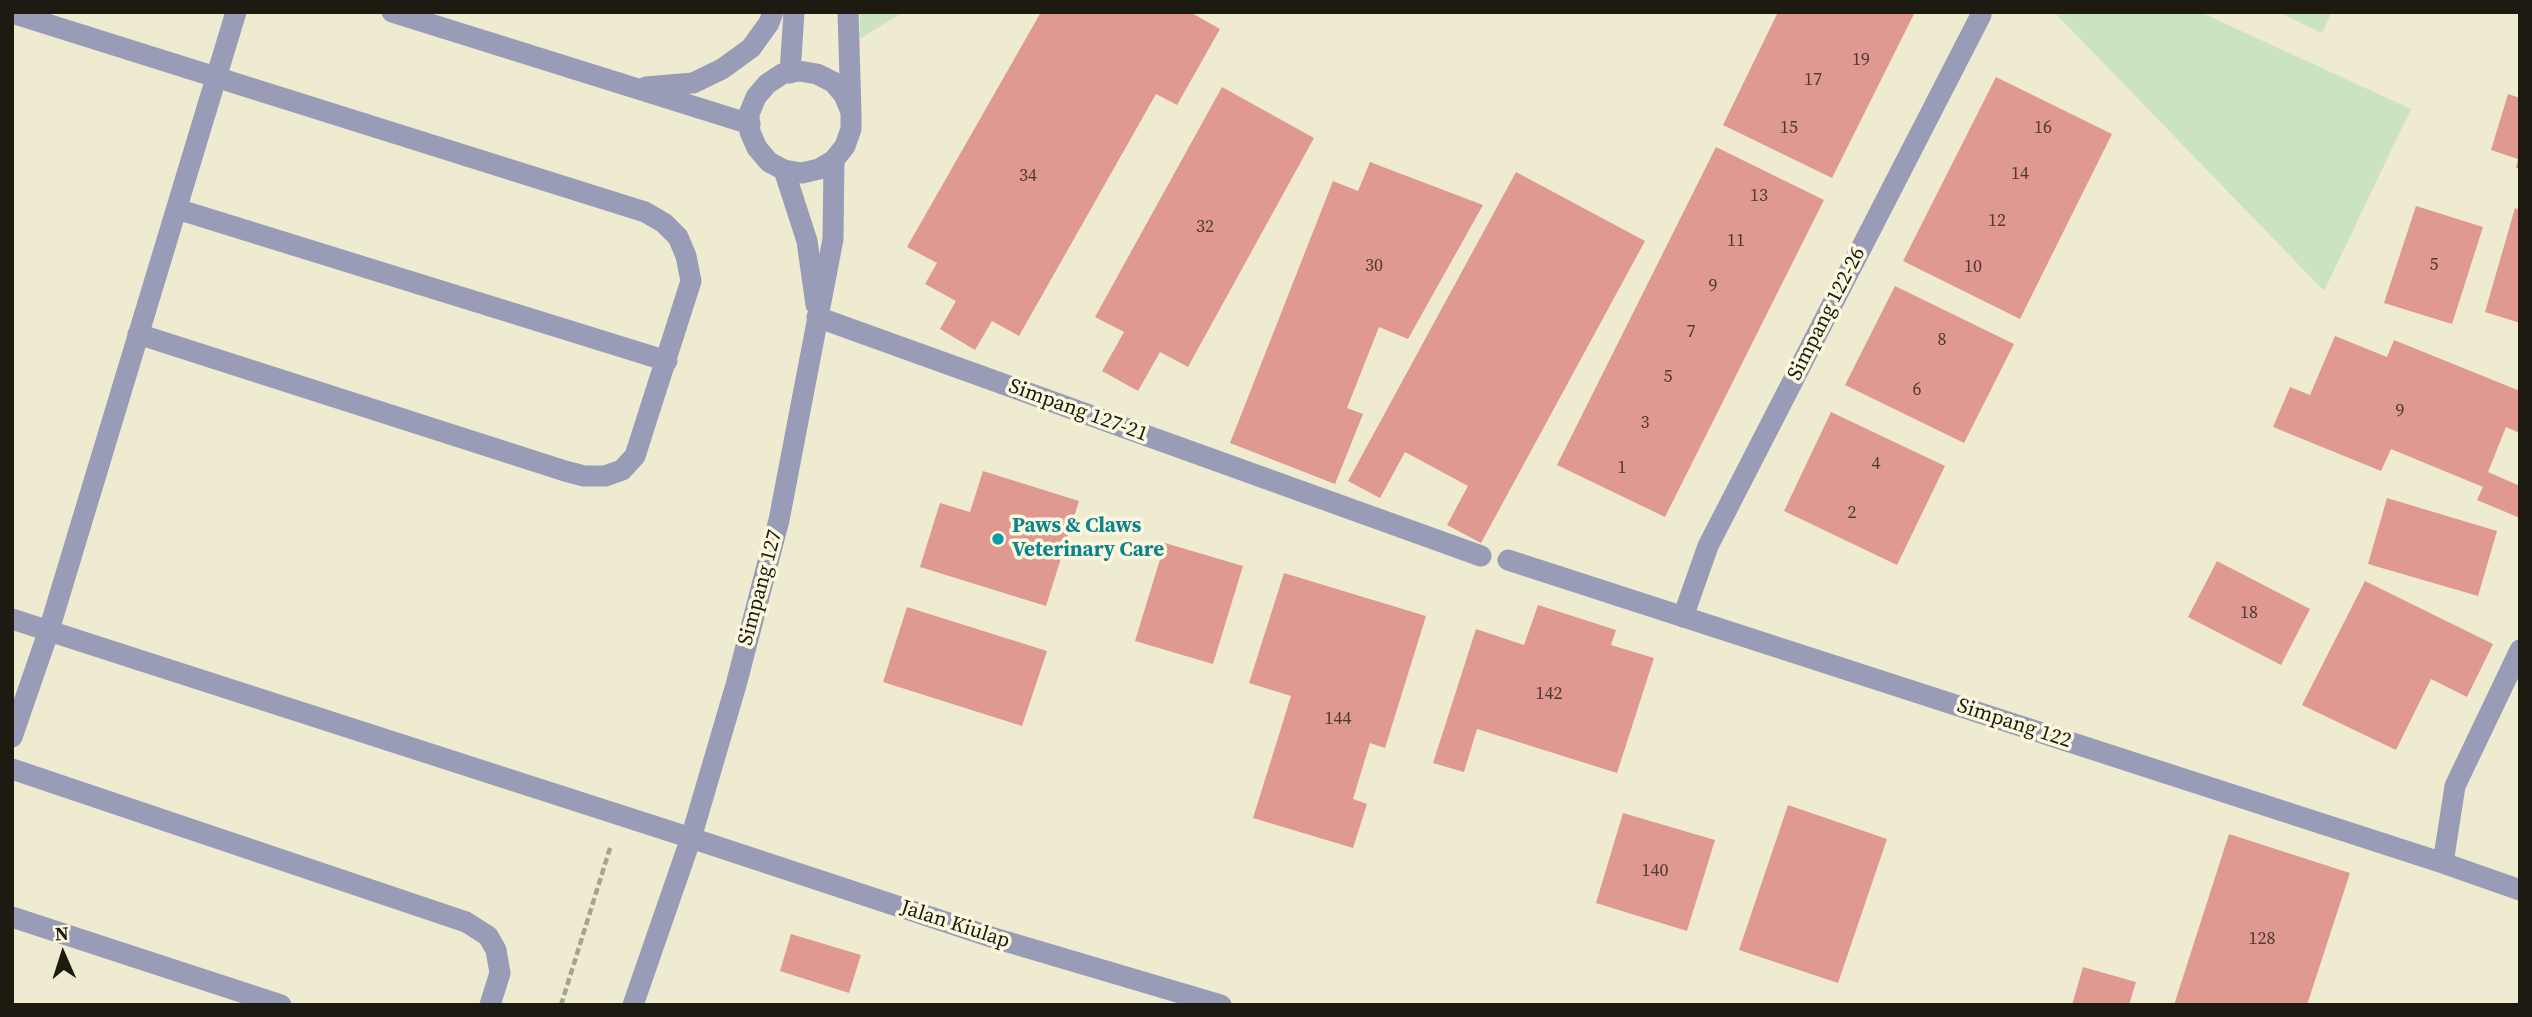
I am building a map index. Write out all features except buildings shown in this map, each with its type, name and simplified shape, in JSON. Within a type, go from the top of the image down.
[{"type":"street","points":[[12,737],[49,630],[236,12]]},
{"type":"street","points":[[392,12],[750,124]]},
{"type":"street","points":[[633,88],[693,83],[722,69],[751,48],[769,23],[773,12]]},
{"type":"street","points":[[790,73],[794,12]]},
{"type":"street","points":[[848,12],[851,112],[851,129],[845,146],[834,160],[819,169],[802,173],[784,170],[769,162],[757,148],[749,114],[756,97],[767,84],[782,74],[799,71],[817,74],[833,82],[844,95],[851,112]]},
{"type":"street","points":[[12,13],[645,212],[664,223],[678,237],[687,256],[691,281],[635,456],[621,470],[605,476],[584,477],[138,334]]},
{"type":"street","name":"Simpang 122-26","points":[[1683,617],[1708,546],[1981,15]]},
{"type":"street","name":"Simpang 127","points":[[634,1005],[691,838],[736,685],[779,520],[833,239],[834,160]]},
{"type":"street","points":[[784,170],[807,241],[817,317]]},
{"type":"street","points":[[177,208],[667,362]]},
{"type":"street","name":"Simpang 127-21","points":[[817,317],[1481,556]]},
{"type":"street","name":"Simpang 122","points":[[1508,560],[2520,890]]},
{"type":"street","name":"Jalan Kiulap","points":[[12,619],[990,937],[1221,1005]]},
{"type":"street","points":[[2443,863],[2455,786],[2520,650]]},
{"type":"street","points":[[12,769],[466,922],[488,936],[496,950],[500,973],[490,1005]]},
{"type":"street","points":[[12,917],[281,1005]]},
{"type":"path","points":[[561,1005],[620,815]]},
{"type":"green space","points":[[860,12],[904,12],[859,39]]},
{"type":"green space","points":[[2054,12],[2200,12],[2411,109],[2324,291]]},
{"type":"green space","points":[[2278,12],[2332,12],[2322,33]]},
{"type":"place","name":"Paws & Claws Veterinary Care","points":[[998,539]]}]
